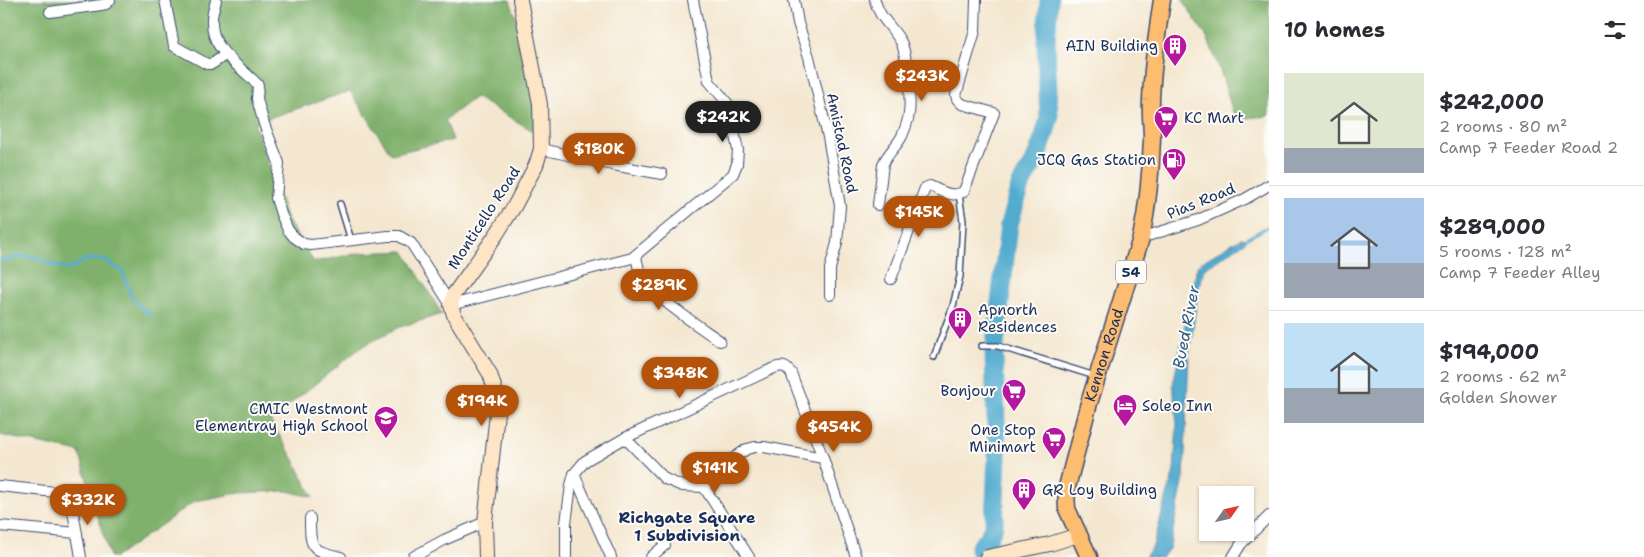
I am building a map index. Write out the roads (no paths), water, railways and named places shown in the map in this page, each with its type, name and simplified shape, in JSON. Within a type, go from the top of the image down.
[{"type":"highway","name":"Kennon Road","points":[[1089,556],[1067,509],[1066,491],[1098,376],[1141,238],[1147,210],[1152,136],[1153,63],[1162,0]]},
{"type":"main road","name":"Monticello Road","points":[[451,305],[454,294],[515,205],[536,165],[541,149],[540,104],[520,0]]},
{"type":"main road","points":[[451,305],[454,315],[490,374],[496,393],[497,413],[485,522],[486,557]]},
{"type":"main road","points":[[987,557],[1050,544],[1078,535]]},
{"type":"street","points":[[50,12],[101,6],[110,0]]},
{"type":"street","points":[[165,0],[174,46],[207,64],[212,64],[225,56]]},
{"type":"street","points":[[216,0],[212,20],[216,42],[225,56],[248,74],[258,85],[257,99],[264,124],[279,163],[276,198],[288,230],[304,244],[325,244],[388,236],[406,238],[416,248],[451,305],[630,259],[733,174],[738,164],[738,150],[728,104],[708,81],[693,0]]},
{"type":"street","name":"Amistad Road","points":[[794,0],[798,23],[809,57],[828,137],[840,206],[837,243],[830,269],[830,295]]},
{"type":"street","name":"Amistad Road","points":[[875,0],[876,8],[901,42],[904,51],[909,103],[909,115],[902,135],[884,164],[878,205]]},
{"type":"street","points":[[890,279],[925,188],[930,186],[953,195],[964,191],[994,113],[962,104],[956,95],[975,31],[976,0]]},
{"type":"street","points":[[541,149],[662,174]]},
{"type":"street","name":"Pias Road","points":[[1141,238],[1198,220],[1245,199],[1269,185]]},
{"type":"street","points":[[636,255],[638,268],[648,285],[720,341]]},
{"type":"street","points":[[566,557],[566,523],[574,474],[592,456],[625,438],[774,368],[783,366],[791,374],[823,458],[856,557]]},
{"type":"street","points":[[625,438],[665,479],[682,486],[704,487],[731,460],[747,448],[756,446],[823,458]]},
{"type":"street","points":[[574,474],[611,557]]},
{"type":"street","points":[[0,486],[64,492],[71,500],[81,557]]},
{"type":"street","points":[[704,487],[749,557]]},
{"type":"street","points":[[1233,557],[1241,544],[1269,516]]},
{"type":"street","points":[[310,518],[310,537],[313,544],[321,552],[341,557]]},
{"type":"street","points":[[413,557],[444,540],[485,522]]},
{"type":"street","points":[[0,526],[77,533]]},
{"type":"street","points":[[651,557],[665,545]]},
{"type":"lane","points":[[934,357],[953,306],[960,276],[963,221],[959,194]]},
{"type":"lane","points":[[340,204],[351,240]]},
{"type":"lane","points":[[982,346],[998,346],[1098,376]]},
{"type":"water","name":"Bued River","points":[[1241,238],[1246,239],[1245,242],[1204,269],[1199,286],[1189,355],[1184,478],[1169,549],[1162,557],[1145,557],[1153,546],[1174,471],[1177,424],[1173,384],[1197,267]]},
{"type":"waterway","points":[[979,549],[989,536],[994,525],[997,456],[994,354],[1009,225],[1020,186],[1036,158],[1049,118],[1046,43],[1049,0]]},
{"type":"waterway","points":[[1246,239],[1269,226]]},
{"type":"waterway","points":[[0,261],[24,256],[33,257],[70,269],[87,259],[104,260],[122,271],[132,298],[150,316]]},
{"type":"place","name":"AIN Building","points":[[1175,67]]},
{"type":"place","name":"KC Mart","points":[[1166,139]]},
{"type":"place","name":"JCQ Gas Station","points":[[1174,181]]},
{"type":"place","name":"Apnorth Residences","points":[[960,340]]},
{"type":"place","name":"Bonjour","points":[[1014,412]]},
{"type":"place","name":"Soleo Inn","points":[[1125,427]]},
{"type":"place","name":"CMIC Westmont Elementray High School","points":[[386,439]]},
{"type":"place","name":"One Stop Minimart","points":[[1054,460]]},
{"type":"place","name":"GR Loy Building","points":[[1024,511]]},
{"type":"district","name":"Richgate Square 1 Subdivision","points":[[687,526]]}]
